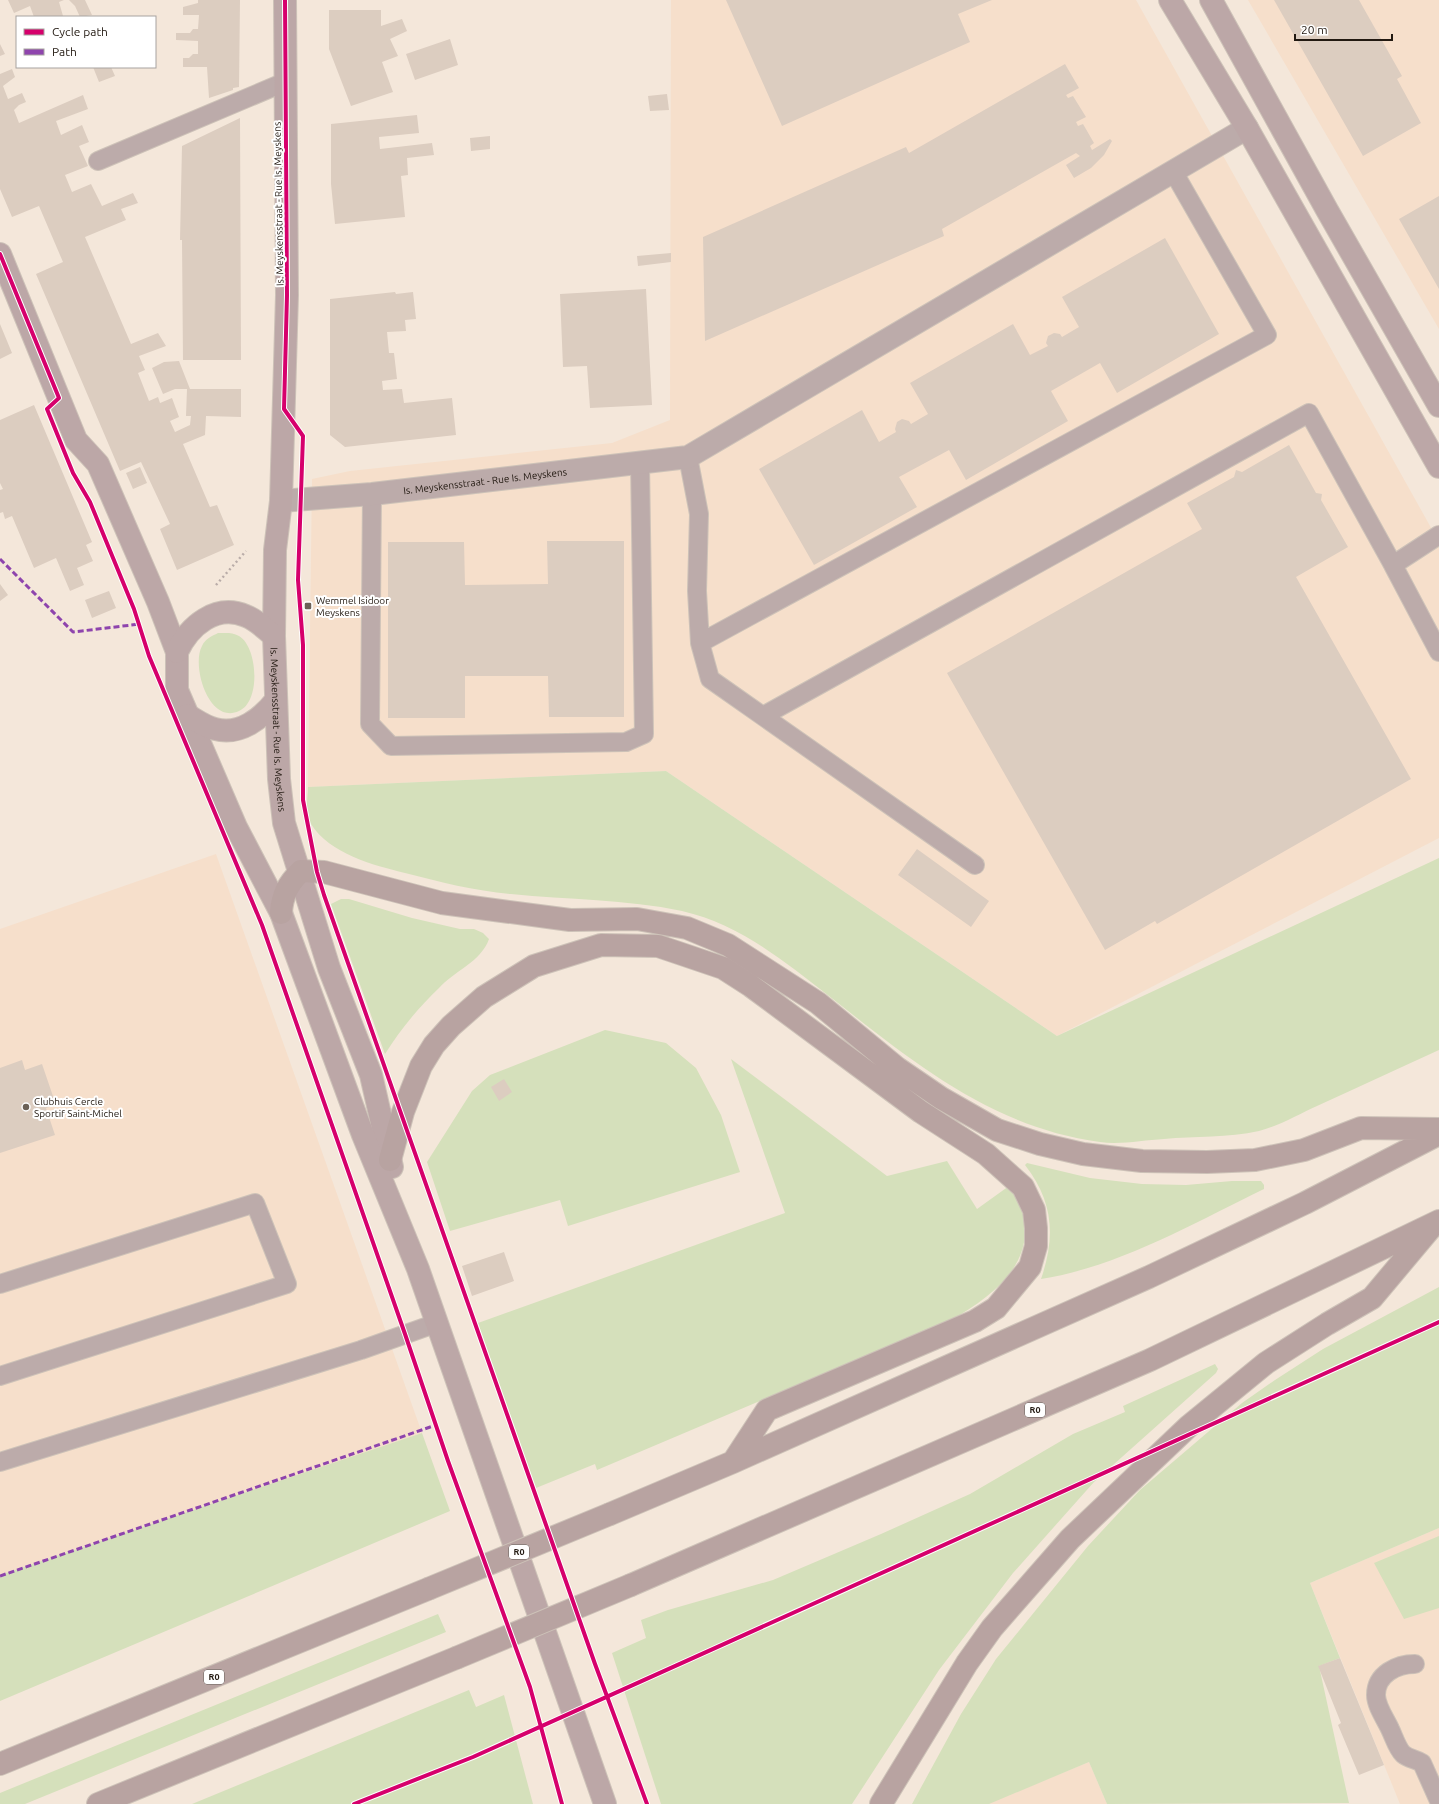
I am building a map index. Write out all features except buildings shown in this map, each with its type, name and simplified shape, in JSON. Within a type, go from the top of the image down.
[{"type":"highway","points":[[281,913],[282,901],[289,883],[301,871],[324,872],[442,903],[570,920],[637,919],[687,928],[728,945],[818,1003],[898,1068],[941,1098],[997,1130],[1040,1144],[1083,1154],[1142,1160],[1207,1162],[1255,1160],[1304,1150],[1361,1128],[1439,1129]]},
{"type":"highway","points":[[390,1160],[403,1112],[421,1066],[434,1045],[451,1026],[484,997],[534,966],[578,951],[601,945],[658,946],[689,955],[729,971],[921,1112],[986,1154],[1023,1187],[1034,1210],[1036,1246],[1030,1267],[996,1308],[975,1321],[767,1410],[733,1462]]},
{"type":"highway","name":"R0","points":[[0,1764],[428,1589],[733,1462],[1149,1277],[1305,1203],[1439,1134]]},
{"type":"highway","points":[[881,1804],[967,1663],[992,1628],[1070,1539],[1189,1426],[1266,1362],[1372,1298],[1436,1223]]},
{"type":"highway","name":"R0","points":[[98,1804],[631,1586],[1150,1360],[1436,1223]]},
{"type":"main road","name":"Is. Meyskensstraat - Rue Is. Meyskens","points":[[284,0],[287,295],[281,501],[275,550],[274,636],[279,779],[284,823],[301,871],[329,968],[371,1075],[390,1160],[418,1269]]},
{"type":"main road","points":[[1170,0],[1247,128],[1439,467]]},
{"type":"main road","points":[[1211,0],[1327,210],[1439,406]]},
{"type":"main road","points":[[0,254],[76,440],[98,464],[158,602],[177,652],[177,690],[236,827],[281,913],[363,1135],[418,1269],[605,1804]]},
{"type":"main road","name":"Is. Meyskensstraat - Rue Is. Meyskens","points":[[177,652],[183,639],[198,622],[213,615],[232,613],[246,616],[256,621],[274,636]]},
{"type":"main road","points":[[187,715],[216,730],[232,730],[249,725],[265,715],[276,700]]},
{"type":"street","points":[[688,457],[1247,128]]},
{"type":"street","name":"Is. Meyskensstraat - Rue Is. Meyskens","points":[[281,501],[372,494],[688,457]]},
{"type":"lane","points":[[98,162],[285,82]]},
{"type":"lane","points":[[700,644],[1267,335],[1173,171]]},
{"type":"lane","points":[[763,716],[1309,413],[1439,652]]},
{"type":"lane","points":[[688,457],[699,514],[697,591],[700,644],[710,678],[975,865]]},
{"type":"lane","points":[[372,494],[370,724],[391,746],[626,742],[644,734],[640,463]]},
{"type":"lane","points":[[1393,565],[1439,535]]},
{"type":"lane","points":[[0,1284],[255,1203],[287,1284],[0,1376]]},
{"type":"lane","points":[[2,1456],[361,1350],[437,1323]]},
{"type":"lane","points":[[1415,1664],[1404,1664],[1393,1668],[1384,1675],[1378,1685],[1376,1696],[1399,1750],[1411,1760],[1422,1763],[1439,1801]]},
{"type":"path","points":[[212,590],[248,549]]},
{"type":"path","points":[[419,1167],[543,1514]]},
{"type":"path","points":[[559,1559],[569,1589]]},
{"type":"path","points":[[585,1634],[647,1804]]},
{"type":"shaded area","points":[[671,0],[1136,0],[1439,542],[1439,838],[1057,1036],[666,771],[308,787],[312,479],[350,471],[612,443],[670,420]]},
{"type":"shaded area","points":[[1248,0],[1439,0],[1439,329]]},
{"type":"shaded area","points":[[216,854],[422,1433],[0,1575],[0,929]]},
{"type":"shaded area","points":[[1439,1528],[1439,1804],[1400,1804],[1310,1583]]},
{"type":"shaded area","points":[[1089,1762],[1107,1804],[989,1804],[989,1803]]},
{"type":"green space","points":[[218,633],[231,633],[239,636],[245,642],[250,651],[253,662],[254,686],[251,697],[246,706],[239,711],[228,713],[219,710],[211,702],[201,679],[199,655],[202,646],[207,640]]},
{"type":"green space","points":[[666,771],[1057,1036],[1439,858],[1439,1050],[1281,1123],[1259,1131],[1223,1136],[1116,1143],[1100,1142],[1061,1134],[1023,1122],[989,1107],[955,1088],[891,1045],[778,957],[742,934],[723,925],[703,917],[661,907],[618,902],[498,893],[458,886],[393,870],[353,857],[329,843],[311,824],[307,811],[308,787]]},
{"type":"green space","points":[[341,899],[349,899],[412,918],[460,929],[474,929],[483,933],[489,939],[480,954],[474,960],[445,982],[424,1003],[403,1028],[385,1054],[331,904]]},
{"type":"green space","points":[[605,1030],[666,1043],[696,1068],[721,1115],[740,1172],[568,1226],[560,1200],[450,1231],[427,1162],[472,1091],[490,1075]]},
{"type":"green space","points":[[731,1059],[887,1176],[947,1161],[977,1209],[1009,1186],[1021,1207],[1025,1226],[1024,1244],[1018,1260],[1009,1274],[997,1287],[968,1310],[953,1319],[597,1470],[595,1464],[536,1488],[478,1323],[785,1213]]},
{"type":"green space","points":[[1027,1163],[1090,1178],[1142,1184],[1186,1185],[1232,1181],[1261,1181],[1264,1185],[1264,1189],[1183,1229],[1127,1254],[1098,1265],[1041,1279],[1049,1248],[1049,1219],[1041,1192],[1025,1165]]},
{"type":"green space","points":[[1439,1287],[1439,1528],[1310,1583],[1340,1658],[1319,1666],[1349,1803],[1107,1804],[1089,1762],[989,1804],[912,1804],[961,1714],[996,1659],[1088,1546],[1140,1490],[1242,1403],[1275,1380],[1323,1349]]},
{"type":"green space","points":[[1215,1364],[1218,1369],[1216,1373],[1094,1482],[1013,1573],[939,1670],[852,1804],[661,1804],[612,1653],[646,1638],[641,1620],[668,1610],[773,1580],[881,1534],[970,1494],[1073,1434],[1125,1412],[1123,1406]]},
{"type":"green space","points":[[422,1433],[450,1511],[0,1701],[0,1575]]},
{"type":"green space","points":[[1439,1536],[1439,1608],[1404,1619],[1374,1563]]},
{"type":"green space","points":[[438,1614],[446,1632],[25,1804],[0,1804],[0,1793]]},
{"type":"green space","points":[[469,1690],[476,1707],[504,1695],[533,1804],[192,1804]]},
{"type":"marked path","points":[[0,559],[73,632],[140,624]]},
{"type":"marked path","points":[[0,1576],[436,1425]]},
{"type":"cycle path","points":[[285,0],[287,295],[284,409],[303,436],[298,580],[303,645],[303,800],[317,872],[595,1664],[647,1804]]},
{"type":"cycle path","points":[[0,254],[59,398],[47,409],[73,473],[90,502],[134,609],[149,656],[262,925],[448,1461],[530,1687],[562,1804]]},
{"type":"cycle path","points":[[354,1804],[473,1757],[1439,1322]]},
{"type":"place","name":"Wemmel Isidoor Meyskens","points":[[308,606]]},
{"type":"place","name":"Clubhuis Cercle Sportif Saint-Michel","points":[[26,1107]]}]
